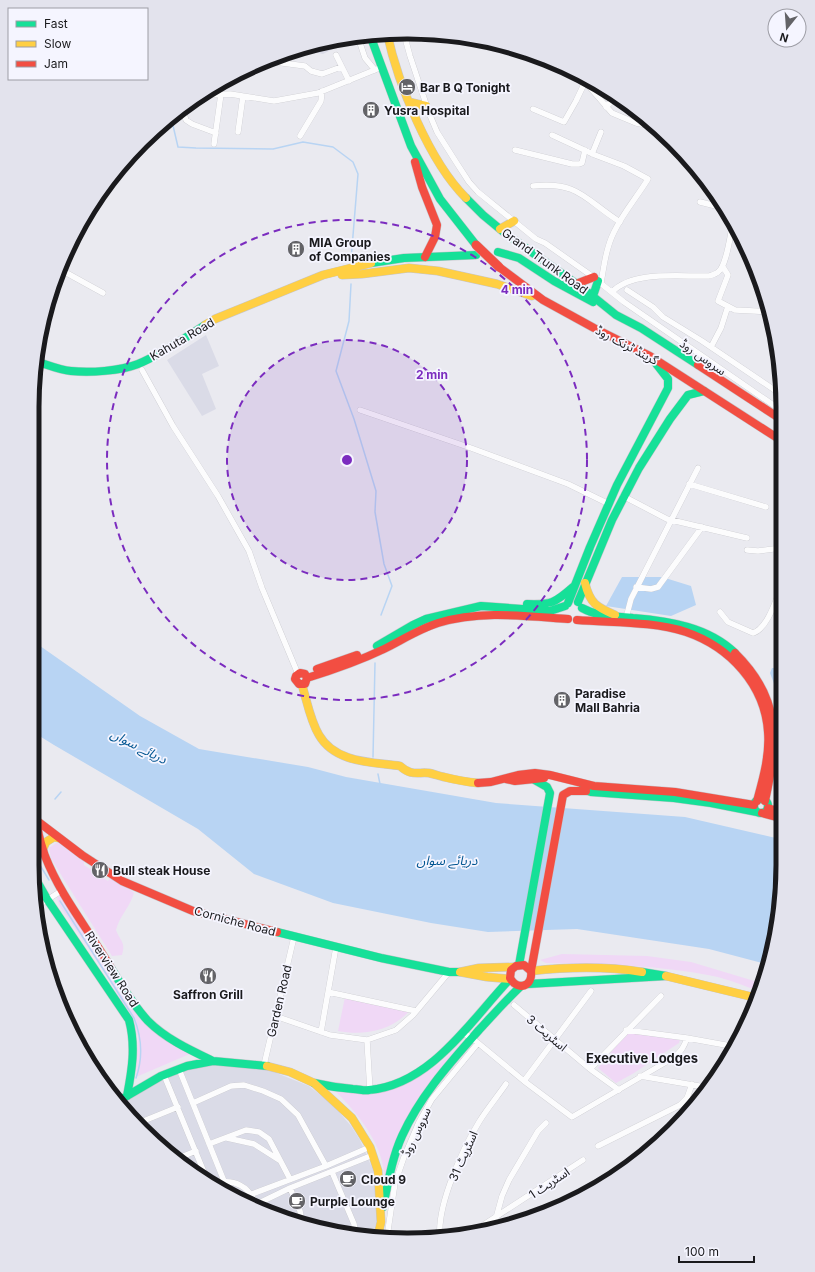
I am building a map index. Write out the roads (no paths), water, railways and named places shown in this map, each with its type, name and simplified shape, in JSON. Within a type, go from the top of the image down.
[{"type":"main road","name":"Grand Trunk Road","points":[[388,40],[409,102],[429,146],[442,168],[463,195],[483,215],[616,314],[641,328],[776,416]]},
{"type":"main road","points":[[372,41],[378,69],[411,146],[422,187],[437,225],[436,237],[425,257]]},
{"type":"main road","points":[[375,50],[376,41]]},
{"type":"main road","points":[[409,102],[426,106]]},
{"type":"main road","name":"گرینڈ ٹرنک روڈ","points":[[411,146],[440,199],[476,245],[499,267],[543,300],[650,356],[776,437]]},
{"type":"main road","points":[[500,229],[514,221]]},
{"type":"main road","points":[[498,252],[508,253],[519,257],[549,277],[616,314]]},
{"type":"main road","name":"Kahuta Road","points":[[42,363],[70,370],[100,371],[122,368],[138,364],[174,345],[215,319],[323,275],[366,264],[404,258],[476,255]]},
{"type":"main road","name":"Kahuta Road","points":[[323,275],[362,274],[409,268],[438,271],[497,284],[543,300]]},
{"type":"main road","points":[[576,284],[598,280],[593,296]]},
{"type":"main road","points":[[572,620],[564,615],[566,604],[590,546],[617,485],[668,388],[668,379],[650,356]]},
{"type":"main road","points":[[572,620],[582,615],[580,605],[585,583],[612,518],[650,448],[688,395],[704,391]]},
{"type":"main road","points":[[585,583],[588,596],[593,604],[623,618]]},
{"type":"main road","points":[[467,609],[473,603],[483,601],[551,604],[562,597],[575,584]]},
{"type":"main road","points":[[303,678],[382,644],[413,625],[426,619],[481,606],[550,611],[572,601],[595,614],[665,621],[682,625],[707,634],[729,647],[750,668],[758,681],[776,726]]},
{"type":"main road","points":[[303,678],[363,659],[419,631],[446,621],[464,617],[491,614],[662,628],[687,633],[720,649],[746,674],[757,691],[766,716],[768,729],[768,749],[761,807]]},
{"type":"main road","points":[[303,678],[320,736],[330,748],[343,756],[400,766],[404,771],[423,775],[428,773],[475,783],[506,779],[515,781],[539,778],[560,781],[586,791]]},
{"type":"main road","points":[[761,807],[773,763],[776,738]]},
{"type":"main road","points":[[506,779],[513,775],[542,774],[560,777],[593,786],[664,791],[761,807],[776,811]]},
{"type":"main road","points":[[533,779],[547,787],[550,791],[550,797],[522,952],[516,966],[510,973],[510,979],[513,984],[525,985],[575,980],[666,976]]},
{"type":"main road","points":[[379,1232],[391,1167],[402,1137],[418,1107],[445,1069],[475,1041],[510,996],[532,978],[531,971],[535,956],[563,795],[567,792],[586,791],[680,799],[761,807],[776,816]]},
{"type":"main road","name":"Corniche Road","points":[[39,823],[82,855],[122,881],[193,911],[381,958],[449,972],[460,972]]},
{"type":"main road","points":[[43,849],[46,842],[54,837],[58,838]]},
{"type":"main road","name":"Riverview Road","points":[[39,839],[45,857],[61,891],[133,1003],[148,1021],[163,1034],[213,1061]]},
{"type":"main road","name":"Riverview Road","points":[[40,886],[130,1020],[134,1044],[132,1071],[123,1098]]},
{"type":"main road","points":[[535,956],[539,966],[546,969],[551,969]]},
{"type":"main road","points":[[460,972],[476,968],[516,966],[526,966],[531,971]]},
{"type":"main road","points":[[531,971],[602,967],[643,971],[751,997]]},
{"type":"main road","points":[[460,972],[510,979]]},
{"type":"main road","points":[[123,1098],[164,1074],[187,1066],[213,1061],[264,1065],[290,1072],[314,1083],[337,1088],[370,1091],[398,1084],[436,1060],[463,1033],[510,979]]},
{"type":"main road","points":[[314,1083],[352,1118],[371,1151],[378,1171],[381,1222]]},
{"type":"street","name":"سروس روڈ","points":[[405,39],[426,106],[437,132],[469,182],[478,192],[536,239],[545,243],[598,280],[624,302],[776,407]]},
{"type":"street","points":[[214,94],[243,96],[274,101],[322,91],[378,69],[365,58],[360,42]]},
{"type":"street","points":[[336,55],[349,81]]},
{"type":"street","points":[[279,63],[305,66],[311,71],[322,74],[342,67]]},
{"type":"street","points":[[533,109],[564,122],[584,84]]},
{"type":"street","points":[[589,86],[612,113],[636,124],[644,125]]},
{"type":"street","points":[[300,136],[321,100],[322,91]]},
{"type":"street","points":[[214,144],[221,94]]},
{"type":"street","points":[[238,132],[243,96]]},
{"type":"street","points":[[606,107],[612,101]]},
{"type":"street","points":[[184,114],[186,120],[192,124],[216,133]]},
{"type":"street","points":[[592,154],[601,132]]},
{"type":"street","points":[[552,135],[592,154],[624,166],[648,179],[626,210],[614,232],[598,280]]},
{"type":"street","points":[[516,150],[572,164],[578,164],[582,162],[585,150]]},
{"type":"street","points":[[533,186],[546,184],[571,188],[582,193],[620,222]]},
{"type":"street","points":[[700,202],[716,206]]},
{"type":"street","points":[[612,292],[619,286],[640,278],[709,276],[718,273],[723,267],[731,231]]},
{"type":"street","points":[[723,267],[728,275],[718,301],[740,310],[763,311]]},
{"type":"street","points":[[65,272],[103,293]]},
{"type":"street","points":[[627,290],[653,307],[663,317],[711,346],[775,390]]},
{"type":"street","points":[[711,346],[721,328],[728,306]]},
{"type":"street","points":[[142,370],[173,426],[218,496],[249,551],[262,588],[303,678]]},
{"type":"street","points":[[360,410],[471,448],[568,484],[608,504]]},
{"type":"street","points":[[623,618],[636,587],[698,468]]},
{"type":"street","points":[[689,484],[766,507]]},
{"type":"street","points":[[623,496],[671,520],[747,538]]},
{"type":"street","points":[[636,587],[651,589],[658,587],[702,527]]},
{"type":"street","points":[[747,550],[758,551],[776,549]]},
{"type":"street","points":[[720,612],[728,622],[753,633],[757,632],[763,626],[776,604]]},
{"type":"street","points":[[41,904],[61,891]]},
{"type":"street","name":"Garden Road","points":[[264,1065],[294,937]]},
{"type":"street","points":[[321,1032],[336,947]]},
{"type":"street","points":[[275,1016],[330,1035],[368,1040],[396,1030],[416,1011],[449,972]]},
{"type":"street","points":[[524,1081],[592,991]]},
{"type":"street","points":[[328,992],[416,1011]]},
{"type":"street","points":[[590,1069],[626,1030],[661,996]]},
{"type":"street","name":"اسٹریٹ 3","points":[[514,1005],[590,1069],[619,1090]]},
{"type":"street","points":[[626,1030],[687,1038],[729,1046]]},
{"type":"street","points":[[463,1033],[524,1081],[572,1116],[619,1090],[680,1053],[687,1038]]},
{"type":"street","points":[[368,1040],[370,1091]]},
{"type":"street","name":"سروس روڈ","points":[[388,1232],[395,1183],[419,1122],[432,1099],[475,1041]]},
{"type":"street","points":[[179,1069],[224,1181]]},
{"type":"street","points":[[164,1074],[204,1172]]},
{"type":"street","points":[[640,1076],[702,1086]]},
{"type":"street","name":"اسٹریٹ 31","points":[[440,1231],[443,1207],[455,1172],[479,1122],[506,1084]]},
{"type":"street","points":[[598,1146],[680,1105],[687,1098],[692,1084]]},
{"type":"street","points":[[193,1104],[231,1086],[244,1085],[281,1099],[298,1115],[326,1166]]},
{"type":"street","points":[[143,1121],[178,1107]]},
{"type":"street","points":[[496,1218],[502,1196],[509,1180],[538,1131],[546,1123]]},
{"type":"street","points":[[209,1144],[246,1130],[259,1132],[269,1139],[290,1179]]},
{"type":"street","points":[[227,1138],[254,1144],[280,1160]]},
{"type":"street","points":[[182,1156],[196,1151]]},
{"type":"street","points":[[252,1194],[371,1151]]},
{"type":"street","points":[[260,1202],[290,1188],[332,1172],[371,1151]]},
{"type":"street","name":"اسٹریٹ 1","points":[[485,1224],[583,1160]]},
{"type":"street","points":[[332,1172],[354,1224],[354,1229]]},
{"type":"street","points":[[220,1182],[232,1182],[240,1185],[252,1194],[254,1199]]},
{"type":"street","points":[[290,1188],[301,1217]]},
{"type":"street","points":[[299,1216],[300,1211]]},
{"type":"water","points":[[622,577],[662,577],[691,586],[696,605],[671,616],[606,606]]},
{"type":"water","name":"دریائے سواں","points":[[39,645],[140,716],[199,749],[308,767],[346,777],[496,803],[685,817],[776,838],[773,913],[762,963],[709,949],[577,929],[488,932],[431,923],[333,903],[254,874],[198,829],[39,736]]},
{"type":"water","points":[[772,668],[776,668],[776,689],[770,673]]},
{"type":"waterway","points":[[173,124],[178,147],[273,149],[303,142],[333,147],[353,162],[358,174],[351,260]]},
{"type":"waterway","points":[[351,284],[349,321],[336,371],[354,419],[376,491],[375,512],[384,564],[392,586],[381,615]]},
{"type":"waterway","points":[[373,757],[375,663]]},
{"type":"waterway","points":[[378,774],[380,784]]},
{"type":"waterway","points":[[55,799],[61,792]]},
{"type":"waterway","points":[[39,864],[49,880]]},
{"type":"waterway","points":[[60,901],[134,1018],[139,1033],[141,1048],[140,1063],[136,1078]]},
{"type":"place","name":"Bar B Q Tonight","points":[[407,87]]},
{"type":"place","name":"Yusra Hospital","points":[[371,110]]},
{"type":"place","name":"MIA Group of Companies","points":[[296,249]]},
{"type":"place","name":"Paradise Mall Bahria","points":[[562,700]]},
{"type":"place","name":"Bull steak House","points":[[100,870]]},
{"type":"place","name":"Saffron Grill","points":[[208,976]]},
{"type":"place","name":"Cloud 9","points":[[348,1179]]},
{"type":"place","name":"Purple Lounge","points":[[297,1201]]},
{"type":"district","name":"Executive Lodges","points":[[642,1058]]}]
